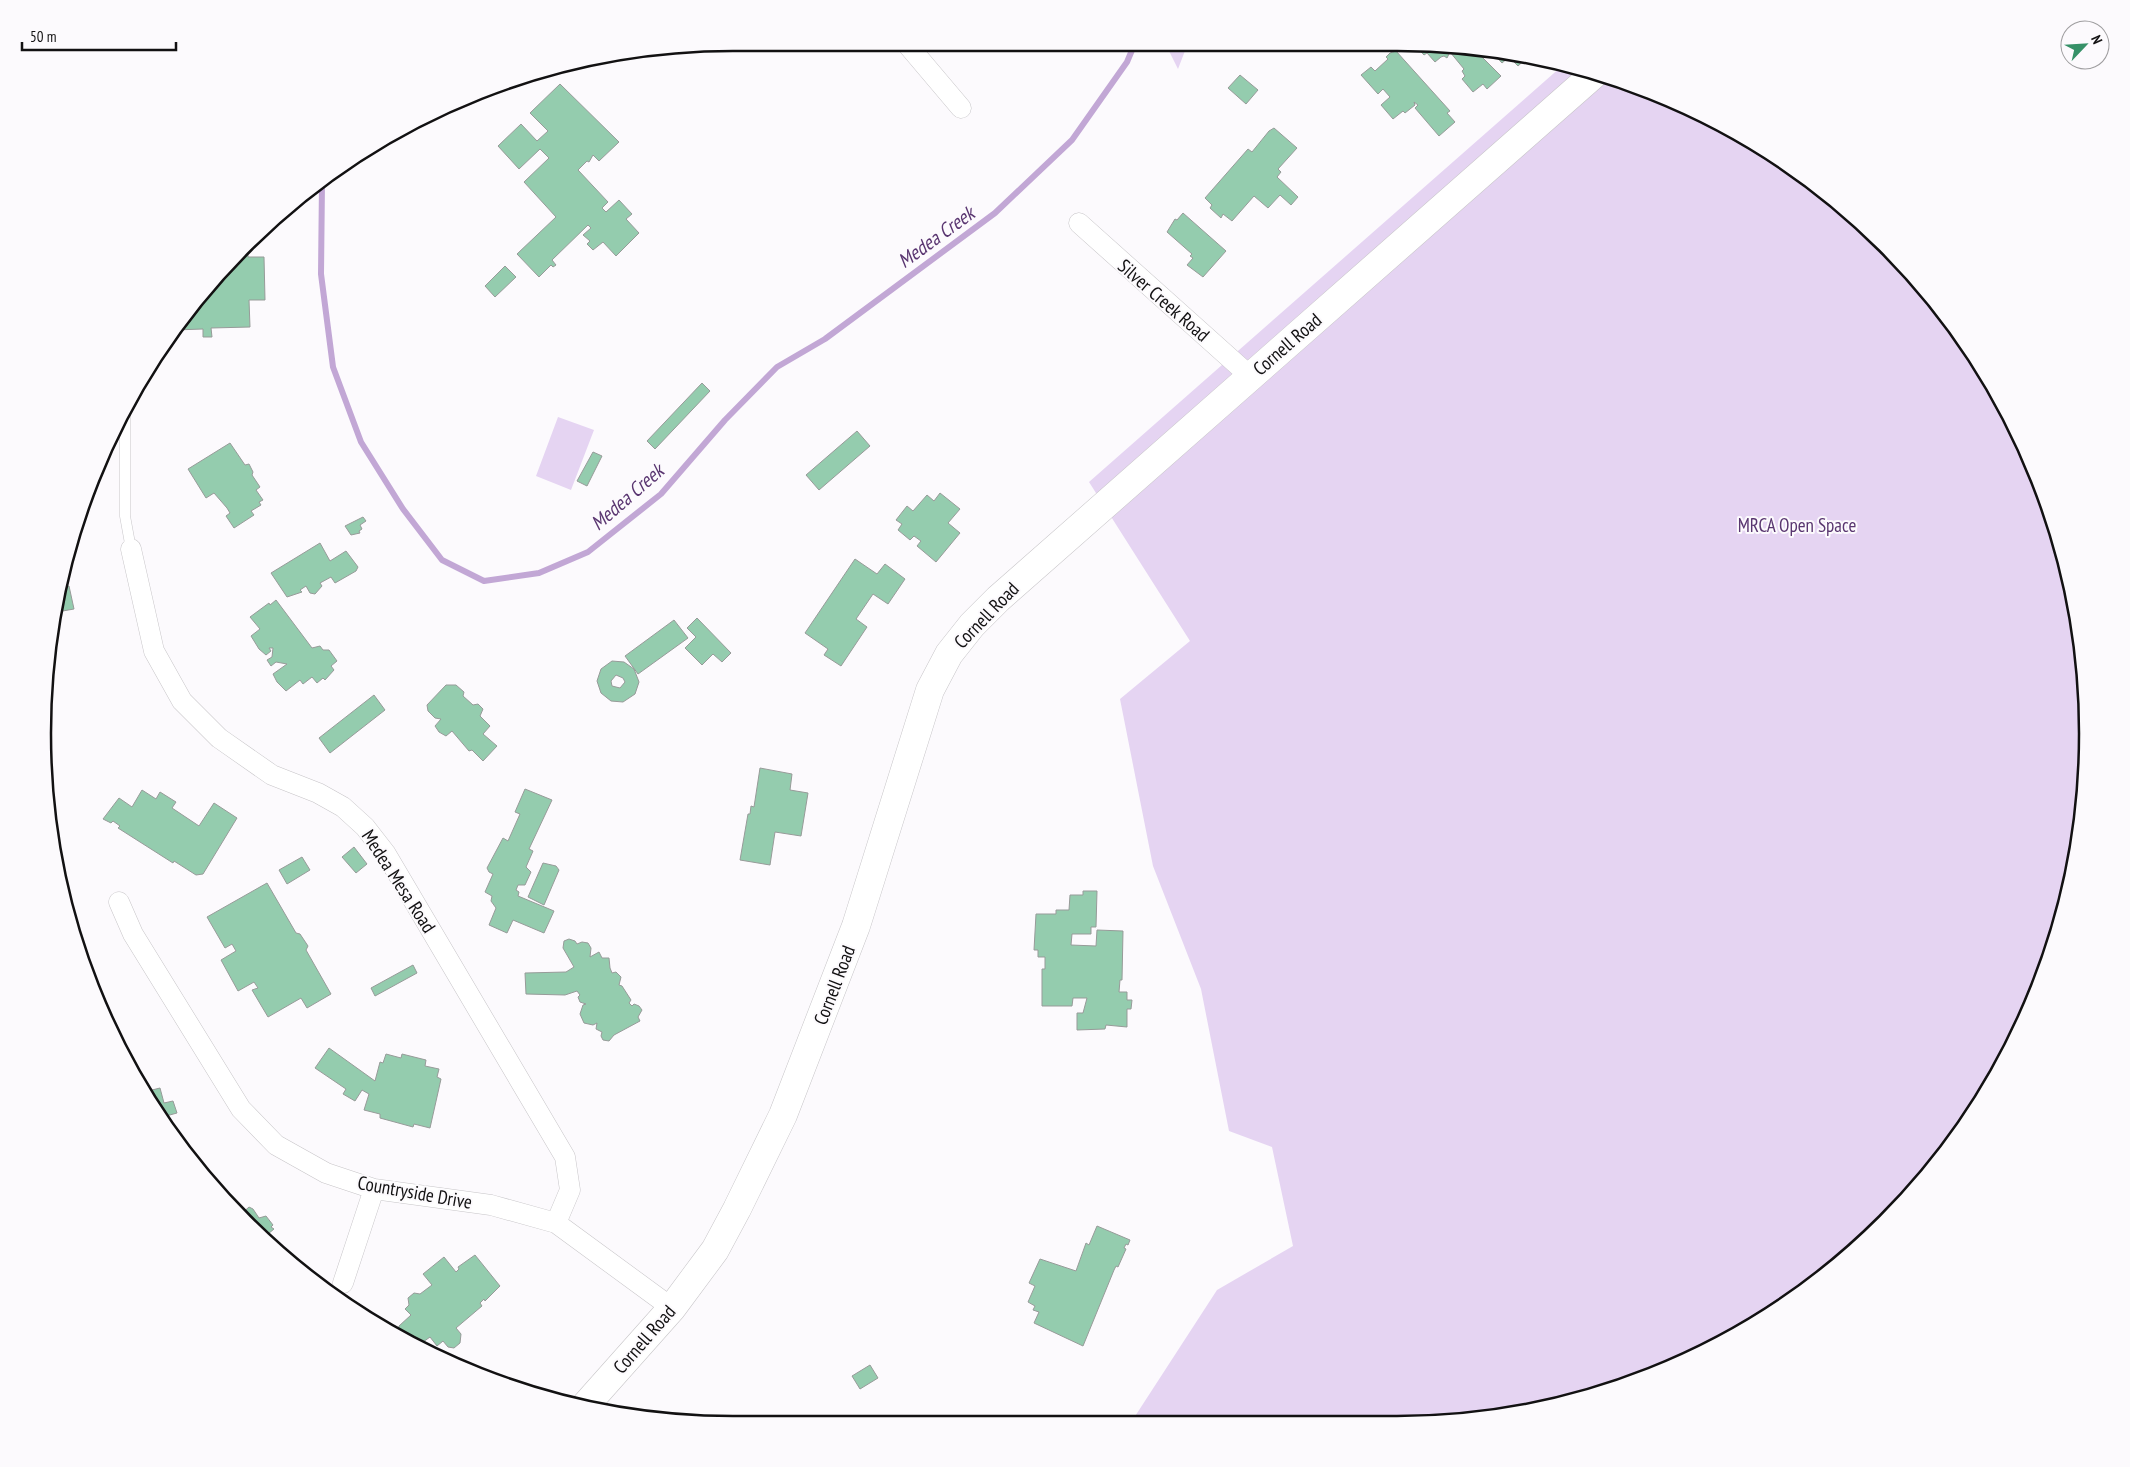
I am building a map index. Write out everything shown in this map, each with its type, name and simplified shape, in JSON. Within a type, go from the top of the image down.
[{"type":"main road","name":"Cornell Road","points":[[590,1401],[672,1308],[715,1250],[738,1210],[783,1115],[856,926],[930,690],[949,654],[972,625],[998,599],[1589,79]]},
{"type":"street","points":[[914,51],[961,108]]},
{"type":"street","name":"Silver Creek Road","points":[[1079,223],[1251,376]]},
{"type":"street","name":"Medea Mesa Road","points":[[131,549],[154,651],[182,701],[219,738],[272,775],[318,793],[343,807],[365,827],[386,854],[565,1157],[570,1190],[556,1223]]},
{"type":"street","name":"Countryside Drive","points":[[119,902],[133,934],[242,1110],[276,1145],[326,1173],[374,1189],[491,1205],[556,1223],[672,1308]]},
{"type":"street","points":[[343,1283],[374,1189]]},
{"type":"lane","points":[[126,425],[125,516],[131,549]]},
{"type":"green space","points":[[1169,51],[1185,51],[1178,69]]},
{"type":"green space","name":"MRCA Open Space","points":[[1557,70],[1616,87],[1658,103],[1698,122],[1776,166],[1812,192],[1879,251],[1909,284],[1938,318],[1964,354],[1987,392],[2027,472],[2043,514],[2066,600],[2073,644],[2079,734],[2077,778],[2073,823],[2066,867],[2056,910],[2043,953],[2027,995],[2008,1035],[1964,1113],[1938,1149],[1879,1216],[1812,1275],[1776,1301],[1698,1345],[1658,1364],[1616,1380],[1530,1403],[1486,1410],[1441,1414],[1396,1416],[1135,1416],[1217,1290],[1293,1246],[1272,1147],[1229,1131],[1201,989],[1153,866],[1120,699],[1190,641],[1089,482]]},
{"type":"green space","points":[[558,417],[594,430],[571,490],[536,476]]},
{"type":"building","points":[[1396,51],[1450,111],[1447,113],[1455,122],[1439,136],[1415,108],[1418,105],[1414,102],[1415,105],[1393,119],[1381,105],[1390,97],[1383,89],[1378,94],[1361,75],[1371,67],[1375,71],[1388,59],[1386,57],[1390,53]]},
{"type":"building","points":[[1421,52],[1449,54],[1447,58],[1441,57],[1435,62],[1427,53],[1424,55]]},
{"type":"building","points":[[1452,54],[1482,57],[1501,76],[1487,89],[1483,84],[1473,92],[1462,79],[1465,76],[1462,71],[1464,69]]},
{"type":"building","points":[[1513,61],[1522,63],[1518,66]]},
{"type":"building","points":[[1240,75],[1258,90],[1246,104],[1228,88]]},
{"type":"building","points":[[560,84],[619,142],[599,161],[593,155],[589,162],[587,161],[578,170],[608,202],[602,208],[606,212],[619,200],[632,214],[626,219],[639,233],[616,256],[603,242],[593,250],[587,244],[590,241],[583,235],[591,228],[588,225],[552,260],[556,265],[553,267],[551,265],[539,277],[517,254],[556,217],[524,182],[549,158],[540,149],[519,169],[498,146],[521,124],[537,141],[548,131],[530,113]]},
{"type":"building","points":[[1274,128],[1297,148],[1278,169],[1281,172],[1277,177],[1298,197],[1291,205],[1280,195],[1268,208],[1254,196],[1232,221],[1223,214],[1221,218],[1210,208],[1212,205],[1205,198],[1248,149],[1252,152],[1269,131]]},
{"type":"building","points":[[1183,213],[1226,251],[1203,277],[1187,265],[1193,258],[1190,256],[1192,254],[1167,232],[1175,219],[1177,220]]},
{"type":"building","points":[[248,254],[248,257],[264,257],[265,300],[249,300],[250,327],[211,328],[212,337],[203,337],[203,329],[184,330]]},
{"type":"building","points":[[505,266],[516,277],[495,297],[485,286]]},
{"type":"building","points":[[702,383],[710,391],[655,449],[647,441]]},
{"type":"building","points":[[857,431],[870,446],[819,490],[806,475]]},
{"type":"building","points":[[230,443],[245,465],[249,464],[253,472],[252,475],[260,487],[256,490],[263,500],[259,502],[261,505],[251,511],[254,515],[234,528],[226,516],[230,513],[227,508],[214,493],[206,498],[188,469]]},
{"type":"building","points":[[593,452],[602,456],[587,486],[577,481]]},
{"type":"building","points":[[940,493],[960,509],[948,523],[960,533],[936,562],[917,546],[921,541],[914,536],[910,540],[898,530],[902,524],[896,520],[907,506],[913,511],[927,495],[934,501]]},
{"type":"building","points":[[363,517],[366,521],[360,525],[362,529],[359,531],[360,533],[351,535],[345,526]]},
{"type":"building","points":[[320,543],[330,561],[346,551],[358,567],[356,571],[335,583],[331,577],[320,583],[322,586],[315,594],[310,593],[306,586],[300,590],[302,592],[287,597],[271,573]]},
{"type":"building","points":[[855,559],[877,574],[885,564],[905,579],[888,604],[873,594],[856,619],[867,627],[841,666],[824,655],[828,649],[805,633]]},
{"type":"building","points":[[67,586],[69,586],[74,609],[62,611],[64,600]]},
{"type":"building","points":[[276,600],[312,648],[320,646],[323,650],[329,650],[337,661],[331,666],[334,670],[325,680],[323,678],[317,683],[312,677],[303,684],[300,680],[286,691],[277,682],[273,674],[287,664],[276,662],[271,666],[267,660],[272,657],[273,648],[269,648],[271,651],[266,655],[259,649],[251,636],[260,629],[250,617]]},
{"type":"building","points":[[697,618],[731,653],[722,662],[713,654],[702,665],[685,648],[696,637],[687,628]]},
{"type":"building","points":[[674,620],[688,638],[638,674],[625,656]]},
{"type":"building","points":[[612,661],[624,662],[634,669],[639,682],[635,694],[623,702],[611,701],[601,693],[597,681],[601,669]],"holes":[[[616,675],[623,678],[625,682],[620,688],[612,686],[611,681]]]},
{"type":"building","points":[[446,685],[456,685],[464,692],[463,696],[473,705],[478,704],[483,709],[480,716],[490,726],[483,734],[497,746],[483,761],[472,750],[469,751],[452,731],[446,736],[439,732],[435,726],[441,719],[435,718],[428,711],[427,705]]},
{"type":"building","points":[[374,695],[385,710],[330,753],[319,738]]},
{"type":"building","points":[[760,768],[792,774],[790,790],[808,793],[801,836],[775,832],[770,865],[740,860],[748,814],[750,814],[751,806],[754,807]]},
{"type":"building","points":[[525,789],[552,800],[529,849],[533,851],[526,867],[531,872],[525,885],[518,885],[516,890],[519,892],[518,896],[554,911],[544,933],[513,920],[507,933],[489,925],[496,908],[491,901],[492,896],[485,892],[493,874],[487,868],[503,838],[508,841],[520,814],[515,812]]},
{"type":"building","points":[[142,790],[156,799],[160,792],[176,802],[172,808],[199,826],[214,803],[237,818],[203,874],[196,875],[174,861],[173,863],[118,828],[120,826],[113,821],[111,823],[103,819],[119,798],[132,807]]},
{"type":"building","points":[[354,847],[367,864],[356,873],[342,857]]},
{"type":"building","points":[[302,857],[310,870],[287,884],[279,870]]},
{"type":"building","points":[[543,863],[556,866],[559,870],[544,905],[528,897]]},
{"type":"building","points":[[267,883],[296,933],[300,934],[308,946],[306,950],[331,994],[307,1008],[301,998],[268,1017],[252,990],[258,988],[254,982],[238,991],[221,960],[236,951],[232,944],[225,948],[207,917]]},
{"type":"building","points":[[1083,891],[1097,891],[1096,927],[1091,927],[1091,934],[1072,934],[1071,945],[1096,946],[1097,930],[1123,931],[1122,980],[1120,980],[1119,992],[1127,992],[1127,1000],[1132,1000],[1131,1009],[1127,1009],[1127,1027],[1106,1025],[1105,1029],[1077,1030],[1077,1013],[1083,1013],[1087,998],[1073,998],[1072,1006],[1042,1006],[1042,969],[1045,969],[1045,957],[1038,957],[1038,950],[1034,950],[1036,914],[1056,914],[1056,910],[1069,910],[1070,895],[1083,895]]},
{"type":"building","points":[[569,939],[577,944],[582,942],[588,943],[591,948],[590,957],[599,952],[602,958],[609,958],[612,973],[616,972],[621,977],[619,985],[622,986],[631,1000],[629,1003],[632,1006],[634,1004],[639,1006],[642,1010],[638,1017],[640,1021],[614,1035],[609,1041],[603,1040],[602,1032],[596,1029],[597,1023],[593,1025],[584,1023],[580,1014],[583,1005],[586,1004],[580,1002],[578,997],[580,995],[577,991],[565,995],[526,994],[525,973],[566,972],[574,967],[563,948],[564,941]]},
{"type":"building","points":[[413,965],[417,973],[375,996],[371,988]]},
{"type":"building","points":[[329,1048],[375,1081],[380,1062],[383,1063],[386,1054],[401,1058],[402,1054],[426,1060],[425,1066],[439,1069],[437,1077],[441,1079],[430,1128],[414,1124],[413,1127],[380,1118],[380,1114],[364,1110],[369,1094],[362,1090],[355,1101],[343,1094],[346,1089],[315,1068]]},
{"type":"building","points":[[160,1088],[164,1103],[173,1101],[177,1113],[168,1116],[152,1090]]},
{"type":"building","points":[[249,1207],[253,1209],[259,1218],[266,1216],[273,1225],[271,1227],[274,1229],[269,1233],[246,1210]]},
{"type":"building","points":[[1097,1226],[1130,1240],[1124,1248],[1126,1249],[1118,1267],[1116,1266],[1114,1270],[1083,1346],[1034,1323],[1039,1312],[1033,1310],[1035,1306],[1028,1302],[1035,1286],[1029,1283],[1040,1259],[1076,1271],[1086,1243],[1089,1245]]},
{"type":"building","points":[[475,1255],[500,1286],[485,1301],[484,1299],[480,1303],[482,1306],[456,1328],[461,1334],[460,1343],[454,1348],[448,1347],[443,1341],[437,1346],[430,1337],[424,1341],[399,1328],[411,1315],[405,1309],[409,1305],[408,1298],[414,1293],[420,1294],[432,1285],[423,1274],[444,1257],[456,1272],[459,1269],[458,1267]]},
{"type":"building","points":[[870,1365],[878,1378],[860,1389],[852,1376]]},
{"type":"waterway","name":"Medea Creek","points":[[322,189],[321,274],[333,367],[361,442],[403,509],[442,560],[484,581],[539,573],[588,552],[661,494],[725,420],[777,367],[825,339],[995,213],[1072,140],[1127,62],[1132,51]]}]
